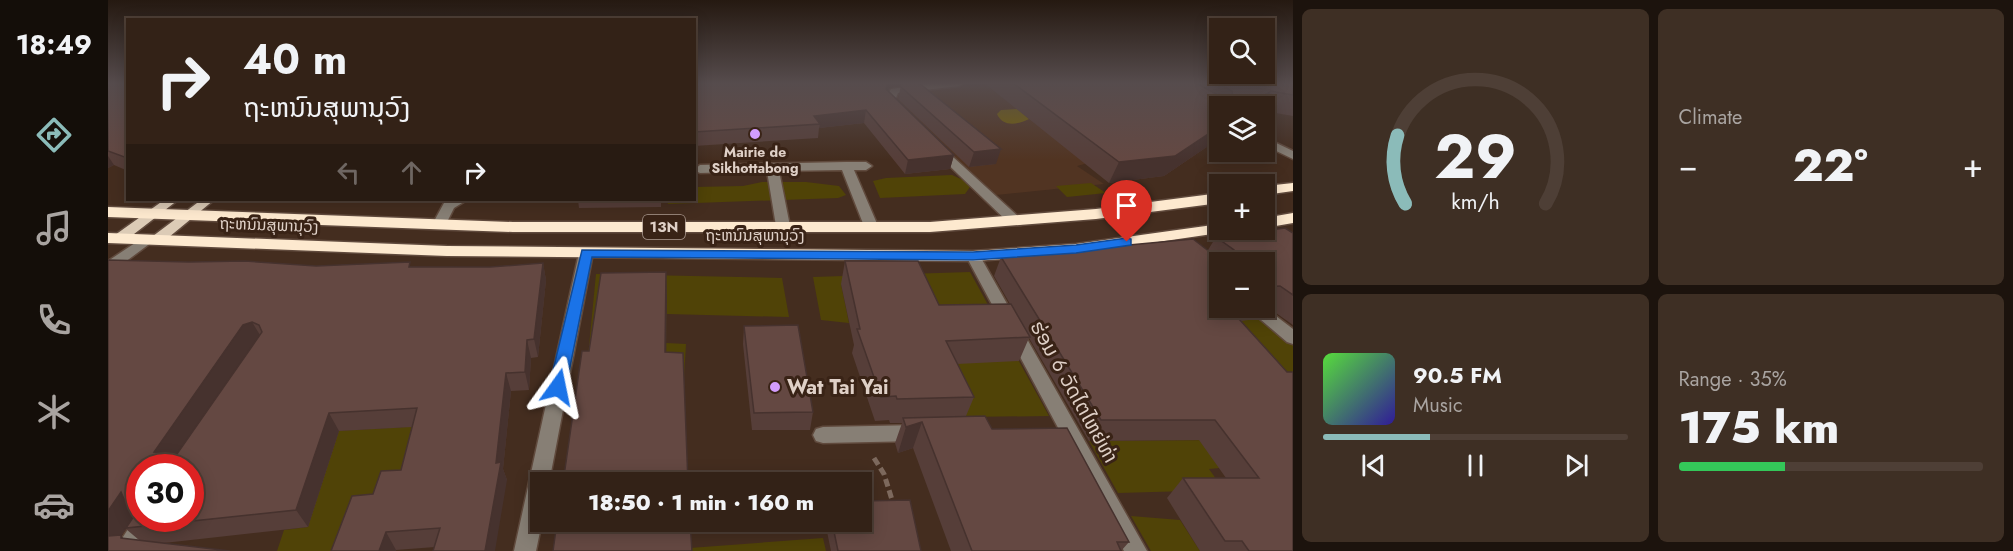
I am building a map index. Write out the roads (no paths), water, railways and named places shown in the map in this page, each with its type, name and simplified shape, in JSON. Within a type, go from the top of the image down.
[{"type":"highway","points":[[1275,189],[1293,187]]},
{"type":"highway","name":"ຖະຫນົນສຸພານຸວົງ","points":[[108,212],[513,228],[871,226],[1016,222],[1209,199]]},
{"type":"highway","points":[[1275,221],[1293,218]]},
{"type":"highway","name":"ຖະຫນົນສຸພານຸວົງ","points":[[114,238],[447,251],[973,256],[1076,249],[1209,230]]},
{"type":"main road","points":[[114,238],[171,201]]},
{"type":"main road","points":[[152,239],[207,201]]},
{"type":"street","points":[[898,109],[909,121]]},
{"type":"street","points":[[926,136],[1016,222]]},
{"type":"street","points":[[1275,146],[1293,156]]},
{"type":"street","points":[[846,166],[871,226]]},
{"type":"street","points":[[700,169],[866,166]]},
{"type":"street","points":[[771,168],[783,226]]},
{"type":"street","points":[[439,225],[449,206],[459,201]]},
{"type":"street","points":[[1167,236],[1184,250]]},
{"type":"street","points":[[108,268],[152,239]]},
{"type":"street","points":[[1272,240],[1293,254]]},
{"type":"street","points":[[525,551],[586,253]]},
{"type":"street","name":"ຮ່ອມ 6 ວັດໄຕໄຫຍ່ທ່າ","points":[[973,256],[1136,551]]},
{"type":"street","points":[[1268,318],[1293,338]]},
{"type":"street","points":[[1046,430],[1069,429]]},
{"type":"street","points":[[823,435],[940,432]]},
{"type":"street","points":[[125,551],[138,532]]},
{"type":"place","name":"Mairie de Sikhottabong","points":[[755,134]]},
{"type":"place","name":"Wat Tai Yai","points":[[775,387]]}]
